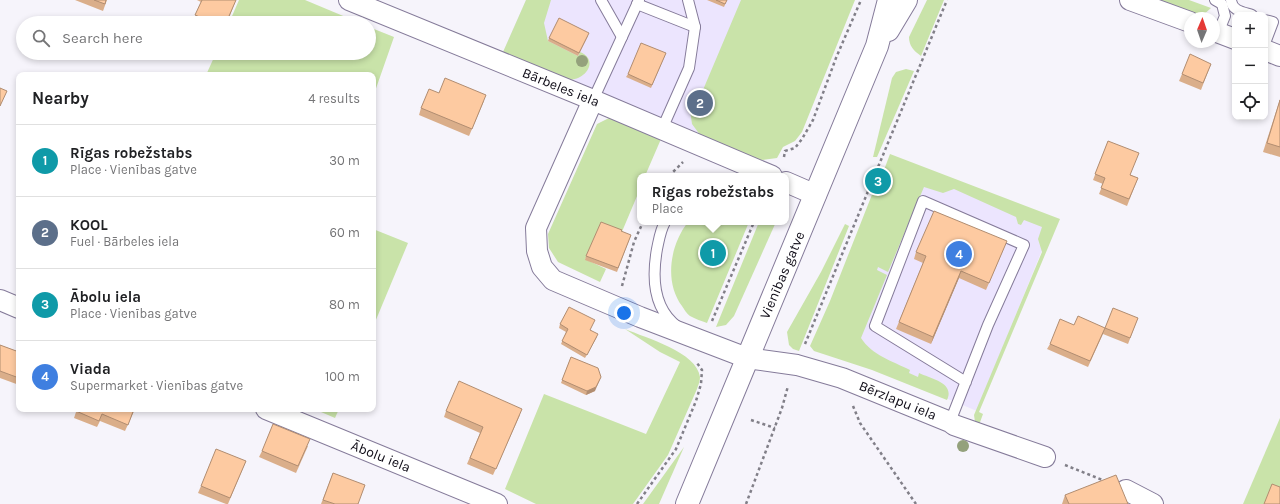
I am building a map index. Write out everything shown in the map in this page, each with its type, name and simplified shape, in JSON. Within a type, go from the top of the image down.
[{"type":"highway","name":"Vienības gatve","points":[[687,504],[877,46],[889,0]]},
{"type":"highway","name":"Vienības gatve","points":[[877,46],[891,27],[906,0]]},
{"type":"street","name":"Bārbeles iela","points":[[350,0],[662,130],[777,173]]},
{"type":"street","points":[[1130,0],[1184,20]]},
{"type":"street","points":[[1268,51],[1280,56]]},
{"type":"street","name":"Bērzlapu iela","points":[[593,100],[536,228],[537,252],[542,267],[553,280],[747,358],[797,364],[842,378],[950,422],[954,425],[1045,456]]},
{"type":"street","name":"Bārbeles iela","points":[[789,179],[816,195]]},
{"type":"street","points":[[0,300],[16,307]]},
{"type":"street","name":"Ābolu iela","points":[[273,412],[497,504]]},
{"type":"street","points":[[1126,490],[1153,504]]},
{"type":"lane","points":[[601,0],[622,37]]},
{"type":"lane","points":[[662,130],[689,68],[695,27],[688,0]]},
{"type":"lane","points":[[1231,0],[1231,4],[1234,9],[1243,12]]},
{"type":"lane","points":[[1218,1],[1222,4],[1225,16],[1222,34]]},
{"type":"lane","points":[[593,100],[638,2],[695,27]]},
{"type":"lane","points":[[1268,21],[1273,22],[1268,35]]},
{"type":"lane","points":[[950,422],[966,382],[988,325],[1024,245],[923,201],[875,326],[966,382]]},
{"type":"lane","points":[[663,225],[661,229],[654,263],[654,286],[661,308],[676,326],[704,341]]},
{"type":"path","points":[[780,173],[785,151],[795,148],[813,120],[836,58],[861,0]]},
{"type":"path","points":[[746,504],[782,408],[786,389],[947,0]]},
{"type":"path","points":[[617,307],[634,242],[642,225]]},
{"type":"path","points":[[704,341],[753,225]]},
{"type":"path","points":[[842,378],[860,423],[916,504]]},
{"type":"path","points":[[637,504],[676,449],[696,401]]},
{"type":"path","points":[[752,420],[774,428]]},
{"type":"path","points":[[1045,456],[1126,490]]},
{"type":"shaded area","points":[[526,0],[814,0],[752,155],[503,52]]},
{"type":"shaded area","points":[[918,168],[1053,223],[977,411],[841,355]]},
{"type":"green space","points":[[239,0],[305,0],[343,16],[232,16]]},
{"type":"green space","points":[[526,0],[551,0],[544,23],[548,41],[578,56],[580,52],[586,55],[590,64],[585,73],[580,77],[567,80],[467,43],[453,31],[503,52]]},
{"type":"green space","points":[[741,0],[855,0],[802,132],[795,141],[783,147],[777,158],[761,160],[730,151],[703,139],[692,124],[690,110],[692,95],[700,97]]},
{"type":"green space","points":[[927,0],[944,0],[921,56],[912,48],[909,37]]},
{"type":"green space","points":[[1160,0],[1189,0],[1211,8],[1206,12],[1192,12]]},
{"type":"green space","points":[[376,30],[394,37],[376,88],[376,72],[207,72],[213,60],[376,60]]},
{"type":"green space","points":[[906,69],[914,71],[877,157],[873,157],[892,78],[896,72]]},
{"type":"green space","points":[[611,117],[661,139],[646,173],[637,173],[637,196],[621,234],[585,259],[606,269],[600,282],[558,262],[549,248],[548,234],[597,124]]},
{"type":"green space","points":[[890,154],[1060,219],[979,412],[983,414],[979,425],[975,422],[974,415],[1042,252],[1038,239],[1042,227],[1024,220],[1021,225],[1018,224],[1016,217],[954,189],[943,193],[924,187],[888,272],[878,267],[877,270],[887,275],[861,338],[877,353],[910,370],[909,373],[918,377],[919,373],[941,382],[948,389],[949,394],[947,400],[872,370],[814,351],[810,346],[830,301],[873,192],[883,188],[887,172],[884,170]]},
{"type":"green space","points":[[845,224],[849,226],[799,351],[793,349],[789,345],[787,332],[821,272]]},
{"type":"green space","points":[[686,225],[748,225],[707,323],[688,314],[676,296],[673,286],[671,275],[673,252]]},
{"type":"green space","points":[[758,225],[775,225],[734,316],[726,325],[716,327]]},
{"type":"green space","points":[[376,230],[408,243],[376,320]]},
{"type":"green space","points":[[625,329],[680,353],[690,360],[697,368],[700,377],[697,389],[668,455],[633,504],[536,504],[505,489],[544,394],[646,434],[680,362],[660,352]]},
{"type":"green space","points":[[321,412],[338,412],[335,418]]},
{"type":"green space","points":[[1280,418],[1280,504],[1243,504]]},
{"type":"green space","points":[[684,447],[659,504],[643,504]]},
{"type":"building","points":[[94,0],[106,0],[105,4]]},
{"type":"building","points":[[202,0],[236,0],[229,16],[195,15]]},
{"type":"building","points":[[716,0],[727,0],[725,4]]},
{"type":"building","points":[[559,18],[589,33],[579,53],[549,38]]},
{"type":"building","points":[[641,43],[666,53],[652,85],[628,74]]},
{"type":"building","points":[[1190,54],[1211,64],[1203,83],[1182,74]]},
{"type":"building","points":[[445,78],[486,95],[472,129],[421,108],[429,89],[439,93]]},
{"type":"building","points":[[0,88],[7,91],[0,106]]},
{"type":"building","points":[[1280,100],[1280,147],[1267,143]]},
{"type":"building","points":[[1108,141],[1139,153],[1130,175],[1138,178],[1129,199],[1101,188],[1105,178],[1095,174]]},
{"type":"building","points":[[934,211],[1007,241],[989,283],[961,271],[933,337],[899,322],[926,256],[916,252]]},
{"type":"building","points":[[601,222],[631,235],[618,268],[586,256]]},
{"type":"building","points":[[569,307],[595,320],[590,330],[598,334],[587,355],[562,341],[568,329],[560,324]]},
{"type":"building","points":[[1113,308],[1138,318],[1130,338],[1105,328]]},
{"type":"building","points":[[1078,316],[1105,328],[1090,361],[1050,344],[1060,319],[1074,325]]},
{"type":"building","points":[[0,345],[16,351],[16,377],[0,371]]},
{"type":"building","points":[[571,357],[598,368],[601,377],[596,387],[587,391],[562,380]]},
{"type":"building","points":[[459,381],[522,409],[496,469],[470,458],[483,427],[446,411]]},
{"type":"building","points":[[78,412],[133,412],[128,425],[102,414],[99,421]]},
{"type":"building","points":[[273,424],[310,439],[298,466],[262,451]]},
{"type":"building","points":[[216,449],[246,461],[230,498],[201,486]]},
{"type":"building","points":[[333,473],[365,485],[358,504],[335,504],[323,500]]},
{"type":"building","points":[[1116,475],[1128,504],[1069,504],[1065,495]]},
{"type":"building","points":[[1272,484],[1280,487],[1280,504],[1264,504]]},
{"type":"place","name":"KOOL","points":[[700,103]]},
{"type":"place","name":"Ābolu iela","points":[[878,181]]},
{"type":"place","name":"Rīgas robežstabs","points":[[713,253]]},
{"type":"place","name":"Viada","points":[[959,254]]}]
